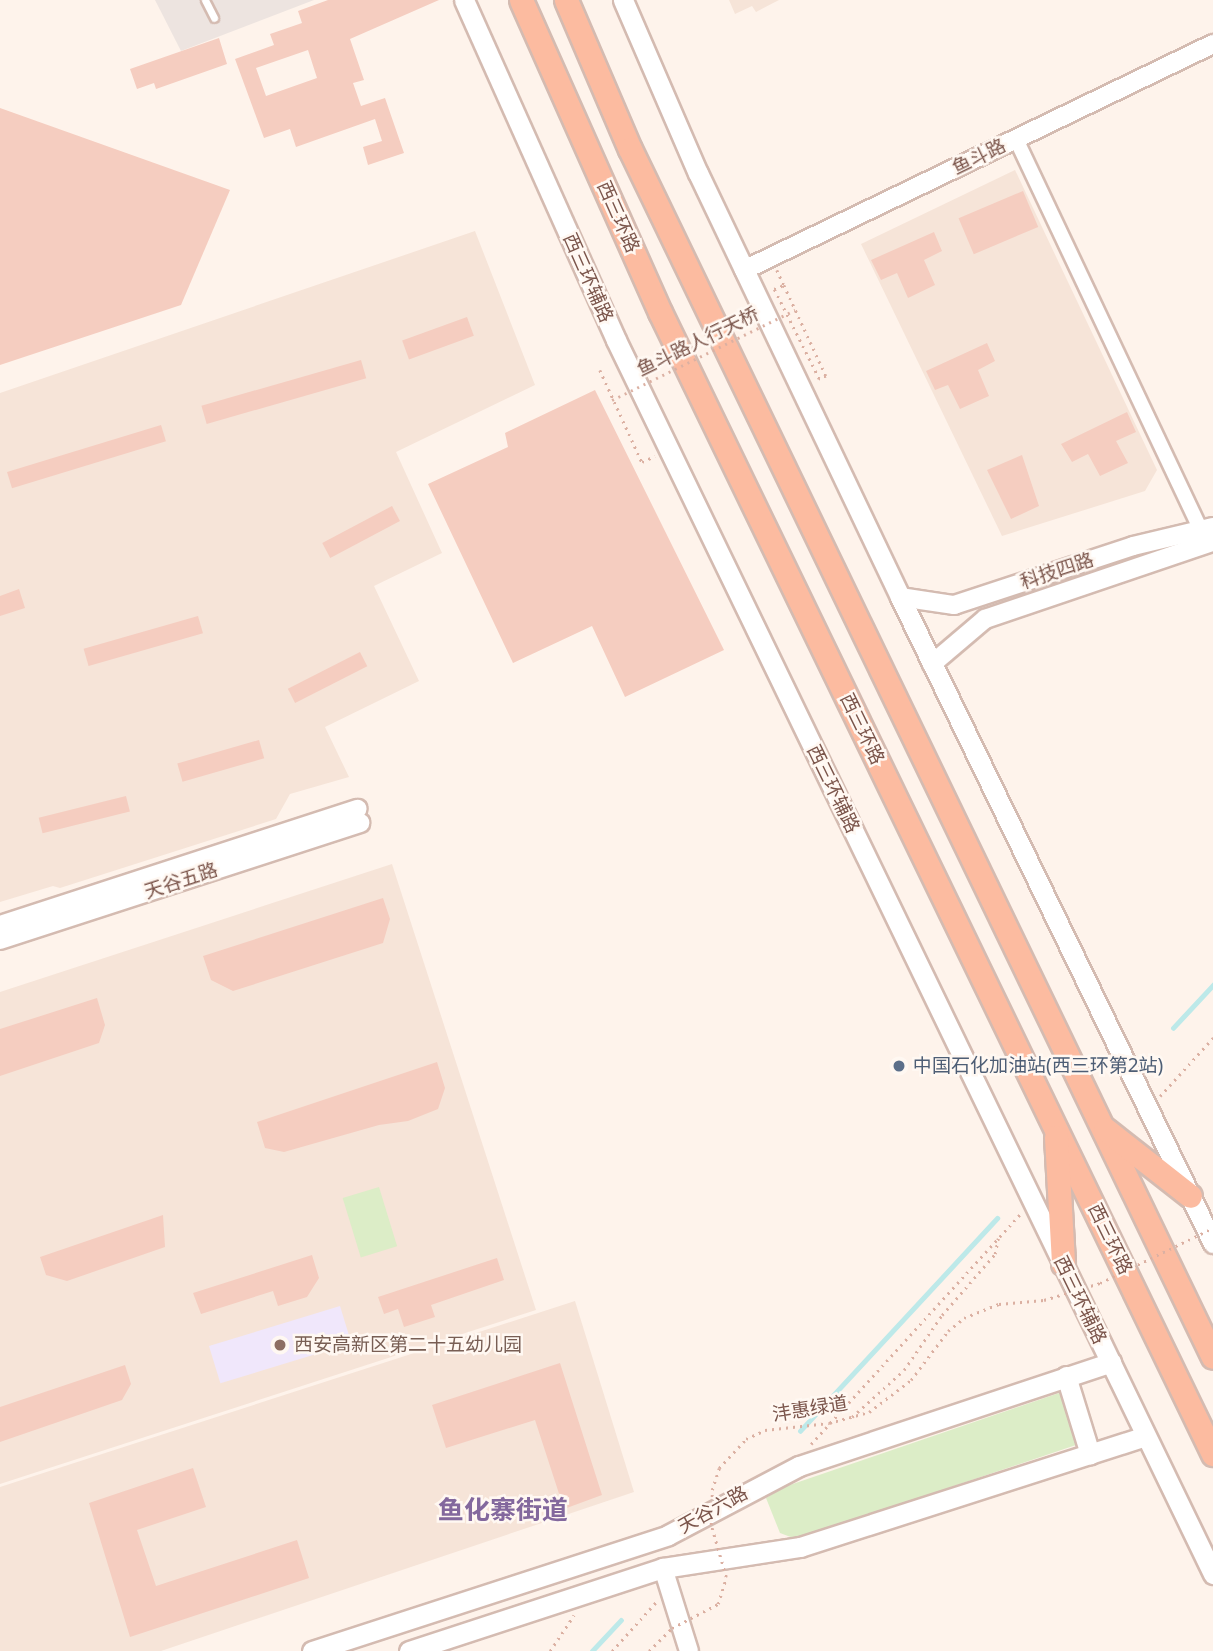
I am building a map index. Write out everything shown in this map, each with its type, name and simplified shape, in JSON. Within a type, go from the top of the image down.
[{"type":"highway","name":"西三环路","points":[[521,0],[660,312],[1213,1454]]},
{"type":"highway","name":"西三环路","points":[[566,0],[636,161],[1213,1357]]},
{"type":"highway","points":[[1101,1126],[1191,1196]]},
{"type":"highway","points":[[1056,1127],[1063,1264]]},
{"type":"main road","name":"西三环辅路","points":[[464,0],[615,340],[1213,1574]]},
{"type":"main road","points":[[623,0],[744,270],[1213,1243]]},
{"type":"main road","name":"天谷六路","points":[[312,1651],[668,1535],[792,1468],[1111,1362]]},
{"type":"main road","points":[[1066,1377],[1090,1454]]},
{"type":"main road","name":"天谷六路","points":[[409,1651],[663,1569],[800,1547],[1146,1436]]},
{"type":"street","name":"鱼斗路","points":[[744,270],[1213,44]]},
{"type":"street","points":[[1016,139],[1209,533]]},
{"type":"street","name":"科技四路","points":[[900,597],[954,605],[1133,546],[1209,533]]},
{"type":"street","name":"科技四路","points":[[932,664],[985,619],[1209,533]]},
{"type":"street","name":"天谷五路","points":[[0,925],[360,816],[0,940]]},
{"type":"street","points":[[663,1569],[689,1651]]},
{"type":"lane","points":[[205,0],[214,18]]},
{"type":"path","points":[[784,285],[795,310],[826,376],[819,379],[774,289],[784,285]]},
{"type":"path","name":"鱼斗路人行天桥","points":[[612,400],[795,310]]},
{"type":"path","points":[[600,370],[642,462]]},
{"type":"path","points":[[1149,1109],[1213,1038]]},
{"type":"path","points":[[792,1468],[1032,1202]]},
{"type":"path","name":"沣惠绿道","points":[[649,1651],[672,1628],[708,1612],[723,1592],[724,1559],[709,1507],[719,1468],[732,1452],[765,1430],[852,1418],[893,1395],[948,1331],[972,1313],[1100,1283],[1213,1228]]},
{"type":"path","points":[[852,1418],[887,1390],[985,1266],[998,1246],[998,1237]]},
{"type":"path","points":[[612,1651],[669,1588]]},
{"type":"path","points":[[550,1651],[586,1594]]},
{"type":"shaded area","points":[[155,0],[314,0],[181,51]]},
{"type":"shaded area","points":[[729,0],[779,0],[756,12],[752,6],[735,14]]},
{"type":"shaded area","points":[[1015,170],[1157,470],[1145,491],[1002,536],[861,244]]},
{"type":"shaded area","points":[[475,231],[535,385],[396,452],[442,553],[374,586],[419,681],[325,727],[349,777],[290,794],[276,819],[60,888],[53,886],[0,902],[0,393]]},
{"type":"shaded area","points":[[392,864],[536,1310],[0,1484],[0,992]]},
{"type":"shaded area","points":[[575,1301],[634,1492],[161,1651],[0,1651],[0,1487]]},
{"type":"shaded area","name":"西安高新区第二十五幼儿园","points":[[340,1306],[351,1343],[220,1383],[209,1346]]},
{"type":"green space","points":[[379,1187],[397,1246],[361,1257],[343,1198]]},
{"type":"green space","points":[[1065,1391],[1082,1443],[796,1539],[780,1533],[766,1498],[784,1487]]},
{"type":"building","points":[[328,0],[439,0],[350,39],[364,80],[353,83],[361,106],[385,98],[404,153],[368,165],[363,147],[382,141],[375,119],[296,147],[290,129],[264,138],[235,59],[274,45],[270,34],[302,23],[298,11]],"holes":[[[308,50],[317,78],[266,96],[256,68]]]},
{"type":"building","points":[[219,38],[227,64],[156,89],[154,83],[137,89],[130,69]]},
{"type":"building","points":[[0,108],[230,190],[181,305],[0,365]]},
{"type":"building","points":[[1023,191],[1038,227],[974,254],[959,218]]},
{"type":"building","points":[[934,232],[942,251],[924,260],[935,285],[908,298],[897,273],[881,280],[871,260]]},
{"type":"building","points":[[467,317],[474,336],[409,359],[402,341]]},
{"type":"building","points":[[987,343],[995,361],[978,370],[989,396],[960,409],[948,385],[935,390],[926,371]]},
{"type":"building","points":[[361,360],[366,378],[207,424],[201,406]]},
{"type":"building","points":[[595,390],[724,650],[625,697],[592,626],[513,663],[428,484],[508,447],[505,433]]},
{"type":"building","points":[[1127,412],[1136,432],[1116,441],[1128,463],[1100,476],[1088,454],[1072,462],[1061,444]]},
{"type":"building","points":[[161,425],[166,441],[12,488],[7,472]]},
{"type":"building","points":[[1022,455],[1039,506],[1011,519],[987,470]]},
{"type":"building","points":[[392,506],[400,521],[330,558],[322,543]]},
{"type":"building","points":[[19,589],[25,608],[0,616],[0,596]]},
{"type":"building","points":[[198,616],[203,633],[89,666],[84,649]]},
{"type":"building","points":[[360,652],[367,666],[295,703],[288,689]]},
{"type":"building","points":[[259,740],[264,758],[183,782],[177,763]]},
{"type":"building","points":[[126,796],[130,812],[43,833],[39,818]]},
{"type":"building","points":[[383,898],[390,919],[383,943],[233,991],[211,980],[203,956]]},
{"type":"building","points":[[97,998],[105,1025],[99,1043],[0,1076],[0,1029]]},
{"type":"building","points":[[437,1062],[445,1088],[438,1109],[408,1121],[379,1125],[284,1152],[265,1148],[257,1122]]},
{"type":"building","points":[[163,1215],[165,1247],[67,1281],[46,1275],[40,1257]]},
{"type":"building","points":[[312,1255],[319,1278],[307,1297],[278,1306],[273,1291],[201,1314],[193,1293]]},
{"type":"building","points":[[497,1258],[504,1280],[431,1305],[435,1317],[404,1327],[398,1309],[384,1314],[378,1297]]},
{"type":"building","points":[[560,1363],[602,1495],[564,1509],[535,1420],[446,1448],[432,1405]]},
{"type":"building","points":[[125,1365],[131,1384],[122,1400],[0,1442],[0,1407]]},
{"type":"building","points":[[193,1468],[206,1507],[137,1530],[156,1586],[297,1540],[309,1578],[130,1637],[89,1503]]},
{"type":"waterway","points":[[1173,1028],[1213,985]]},
{"type":"waterway","points":[[800,1431],[997,1218]]},
{"type":"waterway","points":[[592,1651],[621,1620]]},
{"type":"place","name":"中国石化加油站(西三环第2站)","points":[[899,1066]]},
{"type":"place","name":"西安高新区第二十五幼儿园","points":[[280,1345]]},
{"type":"district","name":"鱼化寨街道","points":[[503,1510]]}]
